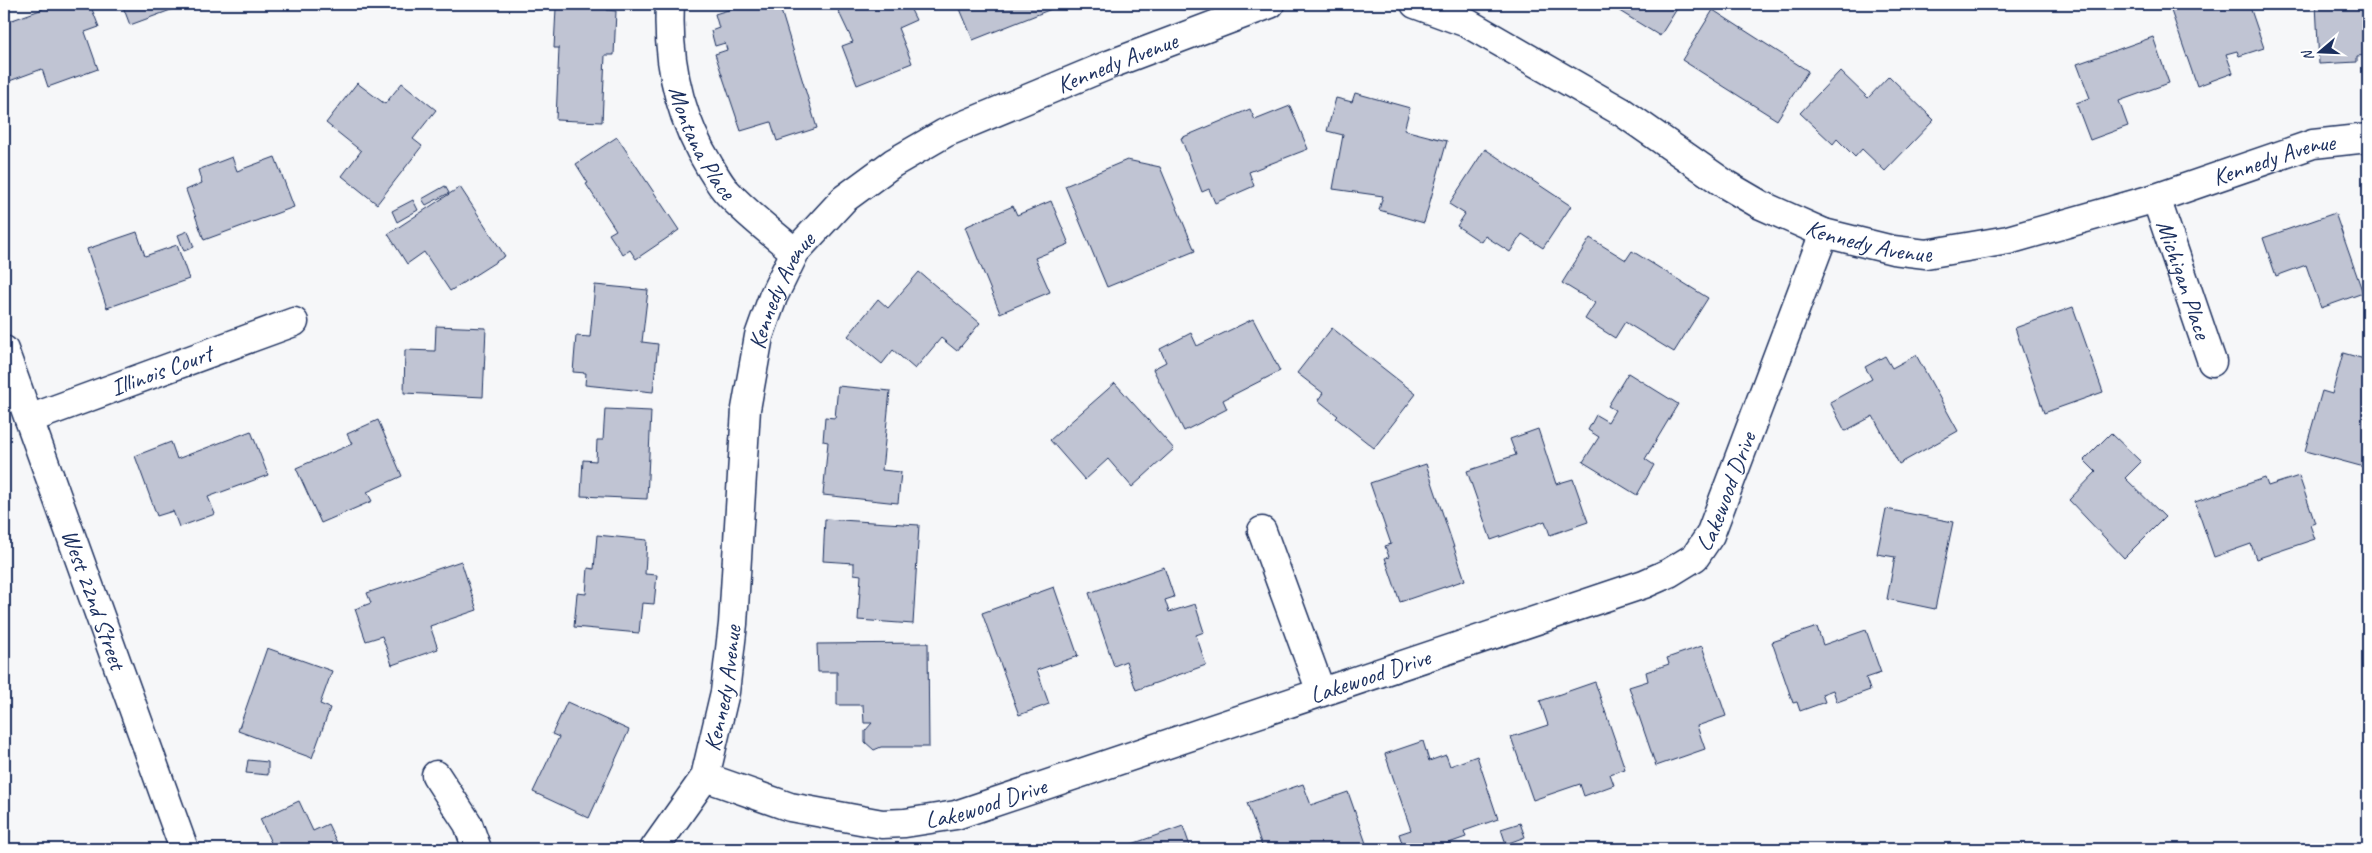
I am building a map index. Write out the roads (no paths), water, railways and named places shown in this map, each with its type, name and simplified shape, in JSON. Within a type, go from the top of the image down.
[{"type":"street","name":"Montana Place","points":[[670,4],[668,35],[673,71],[681,107],[697,146],[725,190],[795,252]]},
{"type":"street","name":"Kennedy Avenue","points":[[654,849],[705,777],[725,692],[733,624],[746,409],[759,336],[773,296],[795,252],[844,199],[893,163],[945,133],[1111,64],[1270,4]]},
{"type":"street","name":"Kennedy Avenue","points":[[1415,4],[1467,22],[1622,112],[1725,184],[1761,205],[1824,233],[1893,250],[1926,254],[2008,240],[2156,198],[2313,144],[2368,138]]},
{"type":"street","name":"Michigan Place","points":[[2156,198],[2212,362]]},
{"type":"street","name":"Lakewood Drive","points":[[705,777],[790,807],[819,814],[882,824],[956,816],[1644,584],[1669,572],[1695,557],[1710,535],[1723,505],[1824,233]]},
{"type":"street","name":"Illinois Court","points":[[29,418],[294,322]]},
{"type":"street","name":"West 22nd Street","points":[[4,350],[184,849]]},
{"type":"street","points":[[1262,532],[1321,692]]},
{"type":"street","points":[[436,776],[468,824],[477,849]]}]
